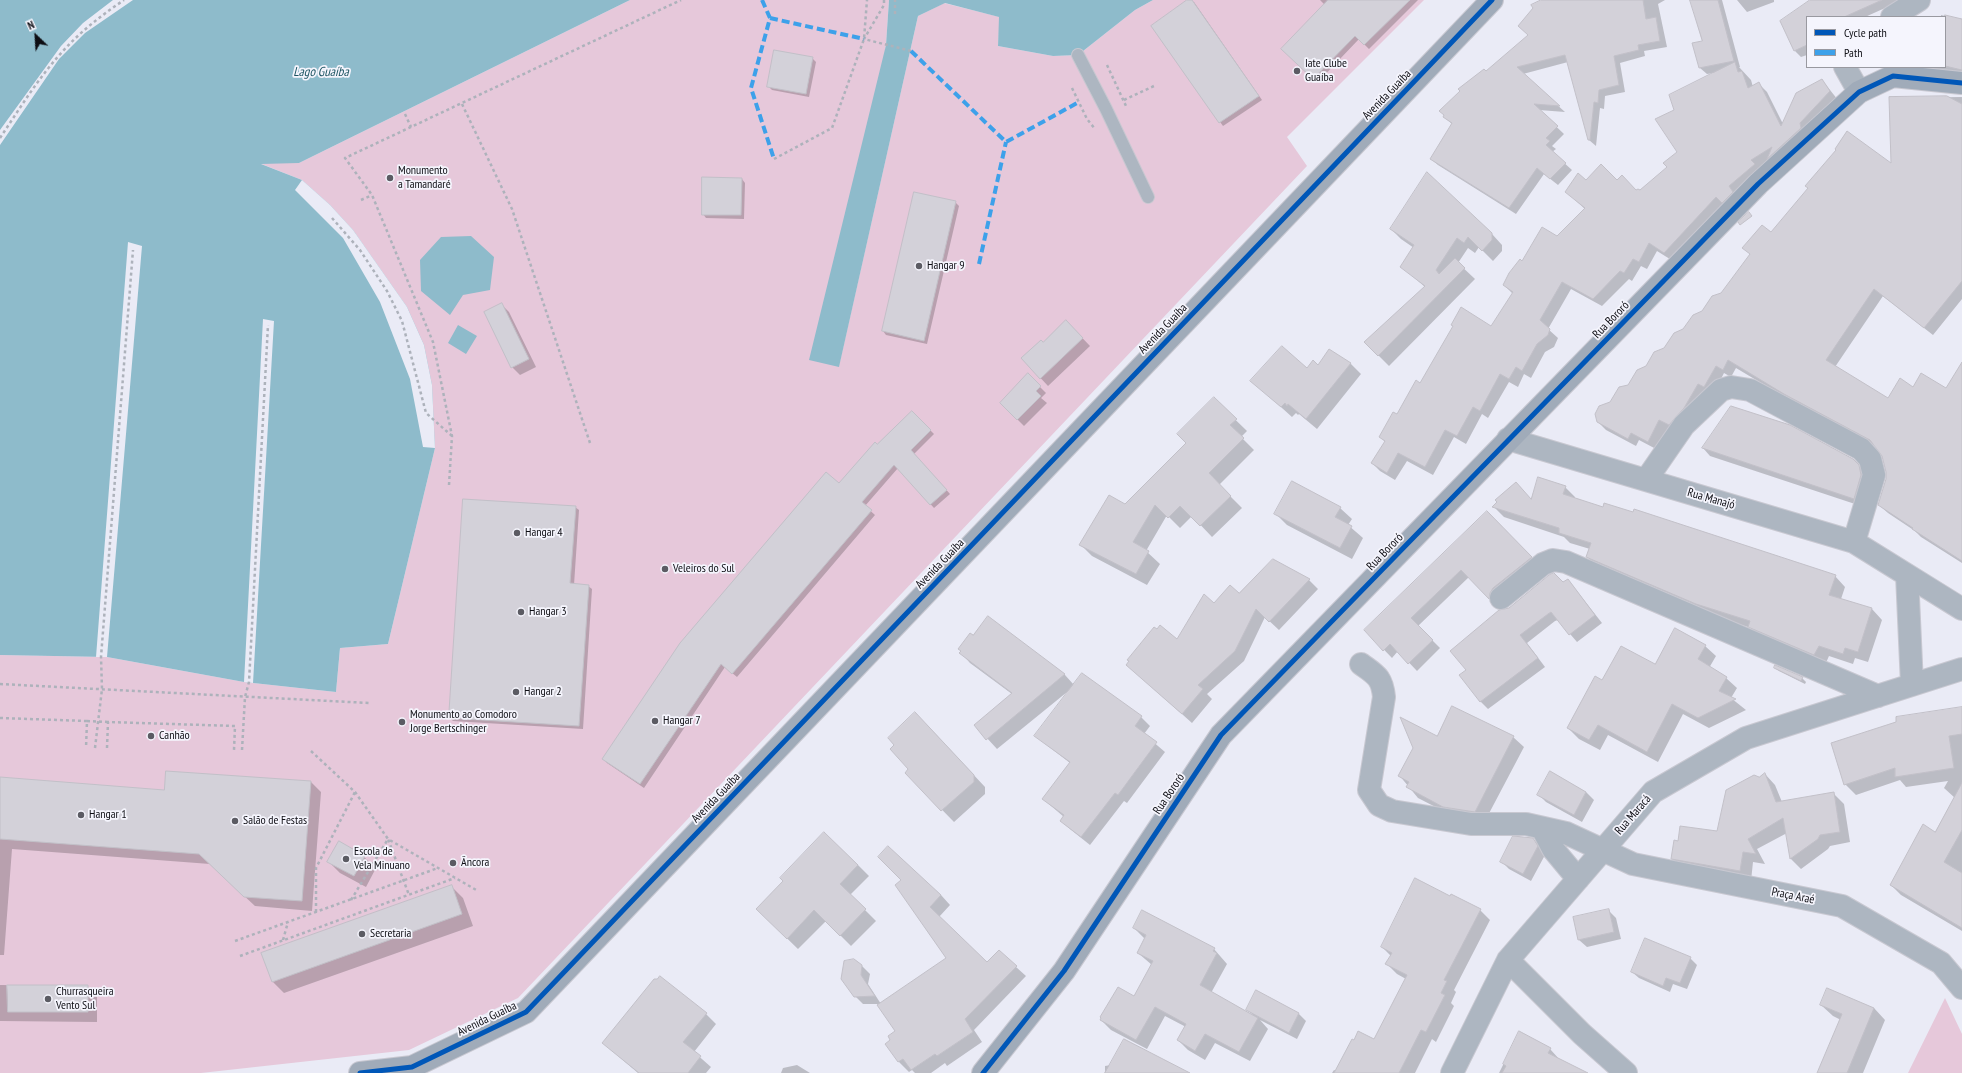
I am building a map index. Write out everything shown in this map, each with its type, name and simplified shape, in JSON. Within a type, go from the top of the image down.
[{"type":"main road","name":"Avenida Guaíba","points":[[360,1073],[412,1067],[526,1012],[1492,0]]},
{"type":"main road","name":"Rua Bororó","points":[[983,1073],[1064,971],[1221,735],[1758,184],[1859,92],[1893,76],[1962,83]]},
{"type":"street","points":[[1894,16],[1918,0]]},
{"type":"street","points":[[1846,68],[1859,92]]},
{"type":"street","points":[[1646,480],[1684,424],[1721,390],[1731,387],[1750,390],[1861,449],[1870,459],[1874,475],[1854,542]]},
{"type":"street","name":"Rua Manajó","points":[[1508,439],[1854,542],[1962,609]]},
{"type":"street","points":[[1501,598],[1543,564],[1553,560],[1566,562],[1878,696]]},
{"type":"street","points":[[1907,575],[1912,685]]},
{"type":"street","name":"Praça Araé","points":[[1361,664],[1380,678],[1383,686],[1384,697],[1369,790],[1379,805],[1392,811],[1471,824],[1526,824],[1566,833],[1633,864],[1842,906],[1941,963],[1962,988]]},
{"type":"street","name":"Rua Maracá","points":[[1452,1073],[1508,960],[1653,792],[1746,738],[1962,669]]},
{"type":"street","points":[[1542,828],[1553,849],[1578,879]]},
{"type":"street","points":[[1508,960],[1582,1034],[1626,1073]]},
{"type":"lane","points":[[1078,55],[1106,109],[1148,197]]},
{"type":"path","points":[[0,138],[62,51],[102,16],[124,0]]},
{"type":"path","points":[[449,484],[452,436],[433,342],[372,195],[345,158],[681,0]]},
{"type":"path","points":[[864,39],[867,0]]},
{"type":"path","points":[[774,159],[832,128],[864,39],[884,5],[884,0]]},
{"type":"path","points":[[895,0],[895,14]]},
{"type":"path","points":[[864,39],[911,51]]},
{"type":"path","points":[[1107,65],[1116,83]]},
{"type":"path","points":[[1124,100],[1156,85]]},
{"type":"path","points":[[1072,88],[1079,102]]},
{"type":"path","points":[[462,104],[512,209],[590,443]]},
{"type":"path","points":[[405,114],[411,127]]},
{"type":"path","points":[[361,200],[372,195]]},
{"type":"path","points":[[332,218],[360,250],[386,291],[402,321],[426,413],[452,436]]},
{"type":"path","points":[[95,748],[102,689],[101,657],[133,250]]},
{"type":"path","points":[[242,750],[245,697],[249,682],[268,325]]},
{"type":"path","points":[[0,684],[369,703]]},
{"type":"path","points":[[0,718],[235,726],[234,750]]},
{"type":"path","points":[[86,748],[87,721]]},
{"type":"path","points":[[107,748],[108,722]]},
{"type":"path","points":[[311,751],[355,792],[388,839],[408,895]]},
{"type":"path","points":[[316,912],[316,868],[355,792]]},
{"type":"path","points":[[388,839],[478,892]]},
{"type":"path","points":[[351,900],[388,839]]},
{"type":"path","points":[[235,941],[438,868]]},
{"type":"path","points":[[240,956],[455,878]]},
{"type":"path","points":[[283,941],[288,922]]},
{"type":"shaded area","name":"Veleiros do Sul","points":[[630,0],[889,0],[886,45],[839,366],[918,16],[944,3],[1000,17],[998,46],[1053,56],[1078,55],[1135,10],[1153,0],[1424,0],[1287,137],[1307,166],[518,998],[409,1050],[201,1073],[0,1073],[0,655],[107,657],[244,682],[336,692],[340,648],[388,644],[435,448],[432,421],[407,307],[353,230],[330,205],[302,180],[259,163],[299,163]]},
{"type":"shaded area","points":[[1945,998],[1962,1034],[1962,1073],[1908,1073]]},
{"type":"water","name":"Lago Guaíba","points":[[0,0],[630,0],[299,163],[261,164],[302,180],[330,205],[353,230],[407,307],[424,345],[432,385],[435,448],[388,644],[340,648],[336,692],[244,682],[107,657],[0,655]]},
{"type":"water","points":[[889,0],[1153,0],[1135,10],[1078,55],[1053,56],[998,46],[999,17],[945,3],[918,16],[839,367],[809,360],[886,45]]},
{"type":"water","points":[[471,236],[494,257],[490,290],[463,295],[450,315],[421,291],[420,260],[441,237]]},
{"type":"water","points":[[458,325],[477,336],[466,354],[448,343]]},
{"type":"pier","points":[[113,0],[133,0],[85,33],[59,59],[0,145],[0,130],[61,46],[83,23]]},
{"type":"pier","points":[[302,180],[330,205],[353,230],[407,307],[424,345],[432,385],[435,448],[423,447],[410,379],[380,302],[343,238],[295,190]]},
{"type":"pier","points":[[128,242],[142,246],[107,657],[96,657]]},
{"type":"pier","points":[[263,319],[274,321],[253,683],[244,682]]},
{"type":"building","points":[[1187,0],[1192,0],[1259,96],[1219,123],[1151,26]]},
{"type":"building","points":[[1328,0],[1410,0],[1364,45],[1355,36],[1313,79],[1281,49]]},
{"type":"building","points":[[1541,0],[1643,0],[1646,19],[1656,17],[1660,41],[1638,45],[1639,50],[1614,56],[1619,85],[1599,90],[1598,103],[1594,102],[1590,140],[1588,140],[1565,55],[1517,67],[1560,106],[1534,104],[1558,126],[1546,138],[1550,141],[1546,145],[1566,163],[1550,179],[1537,168],[1509,208],[1430,159],[1452,123],[1443,117],[1444,115],[1439,111],[1460,91],[1458,89],[1484,69],[1486,71],[1528,35],[1518,26],[1533,8],[1531,5]]},
{"type":"building","points":[[1690,0],[1718,0],[1734,61],[1699,68],[1692,43],[1702,41]]},
{"type":"building","points":[[1810,0],[1882,0],[1846,16],[1806,16],[1806,45],[1794,51],[1780,21]]},
{"type":"building","points":[[1945,16],[1962,19],[1962,70],[1946,66]]},
{"type":"building","points":[[774,50],[813,57],[806,94],[767,87]]},
{"type":"building","points":[[1735,62],[1738,72],[1742,71],[1748,88],[1759,82],[1781,126],[1796,93],[1822,79],[1830,91],[1800,123],[1801,128],[1767,159],[1772,147],[1751,160],[1755,164],[1729,186],[1733,192],[1722,203],[1716,197],[1664,253],[1649,243],[1639,262],[1633,259],[1624,273],[1620,271],[1593,299],[1562,282],[1540,320],[1550,329],[1548,335],[1537,344],[1522,371],[1516,367],[1509,379],[1500,374],[1480,411],[1473,407],[1457,436],[1445,430],[1425,467],[1398,453],[1387,473],[1371,463],[1385,441],[1379,437],[1393,412],[1397,414],[1416,380],[1420,383],[1453,326],[1451,325],[1461,307],[1491,326],[1513,292],[1503,285],[1509,273],[1520,259],[1522,261],[1542,227],[1557,236],[1585,208],[1565,192],[1578,173],[1586,180],[1601,164],[1617,180],[1622,175],[1636,190],[1640,190],[1667,167],[1663,163],[1677,152],[1655,119],[1674,110],[1669,95]]},
{"type":"building","points":[[1947,96],[1962,104],[1962,281],[1924,328],[1874,289],[1826,360],[1888,398],[1900,378],[1913,387],[1921,373],[1946,388],[1962,362],[1962,561],[1878,505],[1886,479],[1886,472],[1882,456],[1870,440],[1784,394],[1728,360],[1723,370],[1716,366],[1704,387],[1698,384],[1684,408],[1669,425],[1659,420],[1648,442],[1631,433],[1628,439],[1597,422],[1595,414],[1599,406],[1610,402],[1619,387],[1628,385],[1637,370],[1646,366],[1654,352],[1664,348],[1674,333],[1683,329],[1693,315],[1702,311],[1712,296],[1721,293],[1750,254],[1742,248],[1762,225],[1771,232],[1808,188],[1805,186],[1836,150],[1835,149],[1847,131],[1891,163],[1889,97]]},
{"type":"building","points":[[1427,172],[1492,233],[1492,240],[1482,251],[1468,237],[1464,243],[1457,238],[1436,270],[1439,274],[1455,258],[1465,268],[1378,356],[1364,342],[1425,286],[1400,267],[1414,245],[1390,229]]},
{"type":"building","points":[[702,177],[742,178],[741,215],[702,215]]},
{"type":"building","name":"Hangar 9","points":[[914,192],[956,201],[924,341],[882,331]]},
{"type":"building","points":[[1749,212],[1752,216],[1740,225],[1738,222]]},
{"type":"building","points":[[502,303],[529,359],[511,368],[484,312]]},
{"type":"building","points":[[1066,320],[1083,338],[1040,379],[1021,358],[1041,340],[1043,342]]},
{"type":"building","points":[[1282,346],[1307,368],[1313,360],[1318,365],[1329,349],[1351,363],[1306,419],[1288,404],[1287,406],[1285,403],[1281,407],[1250,381]]},
{"type":"building","points":[[1028,373],[1041,386],[1036,391],[1041,396],[1017,420],[1000,403]]},
{"type":"building","points":[[1214,397],[1237,419],[1230,425],[1244,438],[1209,473],[1231,496],[1200,526],[1180,506],[1168,518],[1155,505],[1133,542],[1149,551],[1136,574],[1079,545],[1109,495],[1125,504],[1186,443],[1177,434]]},
{"type":"building","points":[[1731,406],[1790,425],[1853,459],[1859,465],[1861,475],[1854,499],[1702,448]]},
{"type":"building","points":[[912,411],[931,430],[911,450],[947,490],[930,505],[894,465],[862,502],[872,510],[732,674],[721,664],[640,784],[602,759],[680,643],[826,472],[839,483],[875,442],[877,444]]},
{"type":"building","points":[[1538,477],[1566,486],[1563,494],[1603,507],[1604,503],[1633,512],[1634,509],[1836,575],[1829,595],[1872,608],[1858,652],[1845,648],[1843,654],[1819,646],[1814,655],[1748,627],[1750,621],[1696,604],[1586,557],[1591,543],[1559,533],[1559,528],[1492,507],[1497,502],[1495,500],[1516,482],[1531,499]]},
{"type":"building","points":[[1292,481],[1341,507],[1335,517],[1352,526],[1340,548],[1274,514]]},
{"type":"building","points":[[463,499],[576,506],[570,583],[589,585],[579,726],[449,718]]},
{"type":"building","points":[[1487,511],[1532,557],[1493,588],[1489,599],[1461,570],[1411,618],[1433,640],[1408,664],[1390,644],[1383,651],[1364,630]]},
{"type":"building","points":[[1273,559],[1310,579],[1269,622],[1256,609],[1235,651],[1198,685],[1203,689],[1182,714],[1126,665],[1129,661],[1127,660],[1154,627],[1157,629],[1160,625],[1177,639],[1204,594],[1214,603],[1230,585],[1239,593]]},
{"type":"building","points":[[1554,573],[1563,582],[1568,579],[1595,615],[1569,635],[1551,612],[1520,635],[1538,658],[1480,702],[1459,675],[1466,670],[1450,651],[1499,610],[1509,608],[1549,575]]},
{"type":"building","points":[[988,616],[1065,674],[986,740],[974,725],[1012,693],[959,653],[961,651],[958,649],[970,633],[973,635]]},
{"type":"building","points":[[1675,628],[1706,645],[1698,659],[1727,677],[1719,691],[1736,699],[1698,718],[1672,704],[1647,752],[1598,725],[1589,740],[1567,728],[1595,676],[1602,680],[1621,646],[1655,664]]},
{"type":"building","points":[[1775,665],[1803,677],[1801,681],[1774,668]]},
{"type":"building","points":[[1082,673],[1142,716],[1135,726],[1157,742],[1118,795],[1115,793],[1081,837],[1060,821],[1064,815],[1042,799],[1070,762],[1034,736]]},
{"type":"building","points":[[1452,706],[1514,736],[1475,812],[1443,807],[1406,787],[1409,782],[1398,776],[1413,748],[1400,717],[1437,736]]},
{"type":"building","points":[[1962,707],[1962,734],[1949,736],[1954,768],[1895,777],[1895,768],[1844,785],[1831,743],[1896,722],[1896,717]]},
{"type":"building","points":[[915,712],[974,775],[974,782],[941,811],[905,773],[908,769],[890,749],[894,745],[888,738]]},
{"type":"building","points":[[166,771],[311,781],[302,901],[244,897],[199,854],[0,839],[0,777],[164,790]]},
{"type":"building","points":[[1550,771],[1586,792],[1574,815],[1537,795]]},
{"type":"building","points":[[1765,773],[1776,802],[1834,792],[1840,832],[1820,835],[1818,839],[1790,859],[1783,818],[1748,839],[1756,854],[1743,852],[1740,871],[1671,859],[1674,840],[1678,841],[1680,826],[1717,831],[1726,790],[1754,775],[1759,777]]},
{"type":"building","points":[[1962,783],[1962,830],[1944,862],[1962,873],[1962,928],[1890,885],[1923,824],[1935,832]]},
{"type":"building","points":[[824,832],[858,865],[840,884],[866,909],[840,936],[814,910],[787,939],[756,909],[783,881],[780,878]]},
{"type":"building","points":[[1513,836],[1533,838],[1538,846],[1523,874],[1500,862]]},
{"type":"building","name":"Escola de Vela Minuano","points":[[339,841],[365,856],[354,876],[327,862]]},
{"type":"building","points":[[888,846],[941,895],[930,907],[987,962],[999,950],[1017,966],[965,1019],[973,1032],[937,1056],[935,1054],[911,1070],[903,1059],[898,1062],[885,1044],[890,1040],[888,1036],[895,1031],[877,1005],[946,958],[895,885],[901,880],[878,857]]},
{"type":"building","points":[[1415,878],[1450,896],[1451,894],[1481,909],[1444,980],[1447,981],[1441,993],[1445,995],[1426,1032],[1421,1030],[1399,1073],[1334,1073],[1352,1039],[1354,1040],[1358,1031],[1374,1039],[1407,975],[1385,964],[1392,953],[1381,947]]},
{"type":"building","name":"Secretaria","points":[[452,885],[462,914],[272,982],[261,953]]},
{"type":"building","points":[[1609,909],[1614,932],[1578,940],[1573,917]]},
{"type":"building","points":[[1142,910],[1215,948],[1213,951],[1217,953],[1200,985],[1258,1018],[1239,1052],[1205,1034],[1195,1051],[1177,1040],[1186,1024],[1155,1007],[1136,1040],[1100,1020],[1100,1017],[1118,987],[1134,996],[1153,961],[1137,953],[1146,935],[1133,928]]},
{"type":"building","points":[[1645,938],[1691,957],[1680,983],[1666,978],[1663,986],[1631,972]]},
{"type":"building","points":[[854,959],[862,965],[861,975],[875,996],[854,997],[841,979],[844,961]]},
{"type":"building","points":[[660,976],[707,1013],[683,1042],[701,1056],[688,1073],[639,1073],[602,1043],[654,979],[657,979]]},
{"type":"building","name":"Churrasqueira Vento Sul","points":[[7,985],[88,985],[88,1012],[8,1012]]},
{"type":"building","points":[[1827,988],[1874,1008],[1847,1073],[1817,1073],[1842,1014],[1820,1005]]},
{"type":"building","points":[[1256,990],[1299,1013],[1289,1033],[1246,1010]]},
{"type":"building","points":[[1519,1031],[1551,1048],[1548,1053],[1588,1073],[1502,1073],[1506,1066],[1503,1064]]},
{"type":"building","points":[[1124,1039],[1190,1073],[1105,1073]]},
{"type":"marked path","points":[[762,0],[770,18],[751,88],[774,159]]},
{"type":"marked path","points":[[770,18],[864,39]]},
{"type":"marked path","points":[[911,51],[1006,142],[1079,102]]},
{"type":"marked path","points":[[979,264],[1006,142]]},
{"type":"cycle path","points":[[360,1073],[412,1067],[526,1012],[1492,0]]},
{"type":"cycle path","points":[[983,1073],[1064,971],[1221,735],[1758,184],[1859,92],[1893,76],[1962,83]]},
{"type":"place","name":"Iate Clube Guaíba","points":[[1297,71]]},
{"type":"place","name":"Monumento a Tamandaré","points":[[390,178]]},
{"type":"place","name":"Hangar 9","points":[[919,266]]},
{"type":"place","name":"Hangar 4","points":[[517,533]]},
{"type":"place","name":"Veleiros do Sul","points":[[665,569]]},
{"type":"place","name":"Hangar 3","points":[[521,612]]},
{"type":"place","name":"Hangar 2","points":[[516,692]]},
{"type":"place","name":"Hangar 7","points":[[655,721]]},
{"type":"place","name":"Monumento ao Comodoro Jorge Bertschinger","points":[[402,722]]},
{"type":"place","name":"Canhão","points":[[151,736]]},
{"type":"place","name":"Hangar 1","points":[[81,815]]},
{"type":"place","name":"Salão de Festas","points":[[235,821]]},
{"type":"place","name":"Escola de Vela Minuano","points":[[346,859]]},
{"type":"place","name":"Âncora","points":[[453,863]]},
{"type":"place","name":"Secretaria","points":[[362,934]]},
{"type":"place","name":"Churrasqueira Vento Sul","points":[[48,999]]}]
